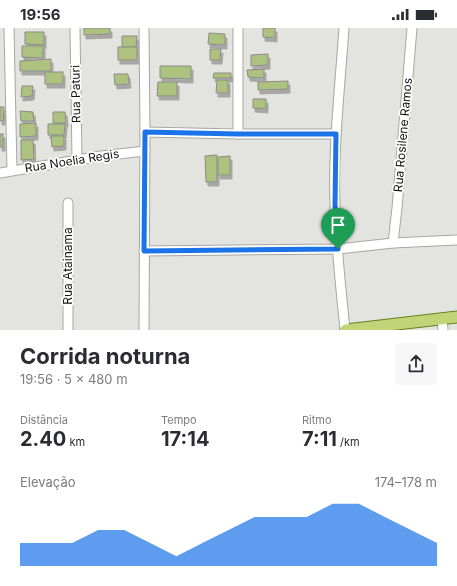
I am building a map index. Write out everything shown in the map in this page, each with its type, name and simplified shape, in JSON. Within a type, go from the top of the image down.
[{"type":"main road","points":[[346,330],[443,324],[457,317]]},
{"type":"street","points":[[9,28],[12,170]]},
{"type":"street","name":"Rua Paturi","points":[[75,28],[77,160]]},
{"type":"street","points":[[144,28],[144,330]]},
{"type":"street","points":[[238,28],[238,134]]},
{"type":"street","points":[[344,28],[336,134],[335,205],[346,330]]},
{"type":"street","name":"Rua Rosilene Ramos","points":[[393,243],[412,28]]},
{"type":"street","points":[[145,132],[336,134]]},
{"type":"street","name":"Rua Noelia Regis","points":[[0,173],[107,155],[145,151]]},
{"type":"street","name":"Rua Atainama","points":[[68,203],[68,330]]},
{"type":"street","points":[[144,251],[338,249],[393,243],[457,240]]},
{"type":"building","points":[[84,28],[110,28],[110,34],[84,35]]},
{"type":"building","points":[[263,28],[275,28],[275,38],[263,37]]},
{"type":"building","points":[[25,32],[44,32],[44,45],[25,44]]},
{"type":"building","points":[[209,33],[225,34],[225,45],[208,44]]},
{"type":"building","points":[[122,36],[137,36],[136,47],[122,47]]},
{"type":"building","points":[[22,46],[43,46],[43,58],[22,57]]},
{"type":"building","points":[[118,47],[137,47],[137,60],[118,60]]},
{"type":"building","points":[[210,49],[221,49],[220,60],[210,60]]},
{"type":"building","points":[[268,54],[268,65],[251,66],[251,55]]},
{"type":"building","points":[[51,59],[51,71],[20,71],[20,61]]},
{"type":"building","points":[[160,66],[191,66],[191,79],[160,78]]},
{"type":"building","points":[[264,69],[264,78],[248,77],[247,70]]},
{"type":"building","points":[[45,72],[63,72],[63,84],[45,84]]},
{"type":"building","points":[[214,73],[231,73],[231,78],[213,78]]},
{"type":"building","points":[[114,74],[128,74],[129,84],[115,85]]},
{"type":"building","points":[[217,80],[228,80],[228,93],[216,93]]},
{"type":"building","points":[[288,81],[288,89],[258,90],[258,82]]},
{"type":"building","points":[[158,82],[177,82],[177,96],[157,96]]},
{"type":"building","points":[[22,86],[33,86],[32,96],[21,97]]},
{"type":"building","points":[[253,99],[266,99],[266,109],[253,108]]},
{"type":"building","points":[[0,107],[4,107],[3,121],[0,121]]},
{"type":"building","points":[[20,111],[33,112],[34,121],[21,121]]},
{"type":"building","points":[[53,112],[65,112],[66,123],[53,123]]},
{"type":"building","points":[[36,123],[36,136],[20,137],[20,124]]},
{"type":"building","points":[[48,124],[65,124],[64,135],[48,135]]},
{"type":"building","points":[[0,134],[3,134],[3,147],[0,147]]},
{"type":"building","points":[[51,136],[64,136],[64,146],[52,147]]},
{"type":"building","points":[[21,140],[33,140],[34,159],[21,160]]},
{"type":"building","points":[[217,155],[217,182],[206,182],[205,156]]},
{"type":"building","points":[[230,156],[230,175],[218,175],[218,157]]},
{"type":"route","points":[[145,132],[336,134],[335,205],[338,249],[144,251],[145,132]]}]
